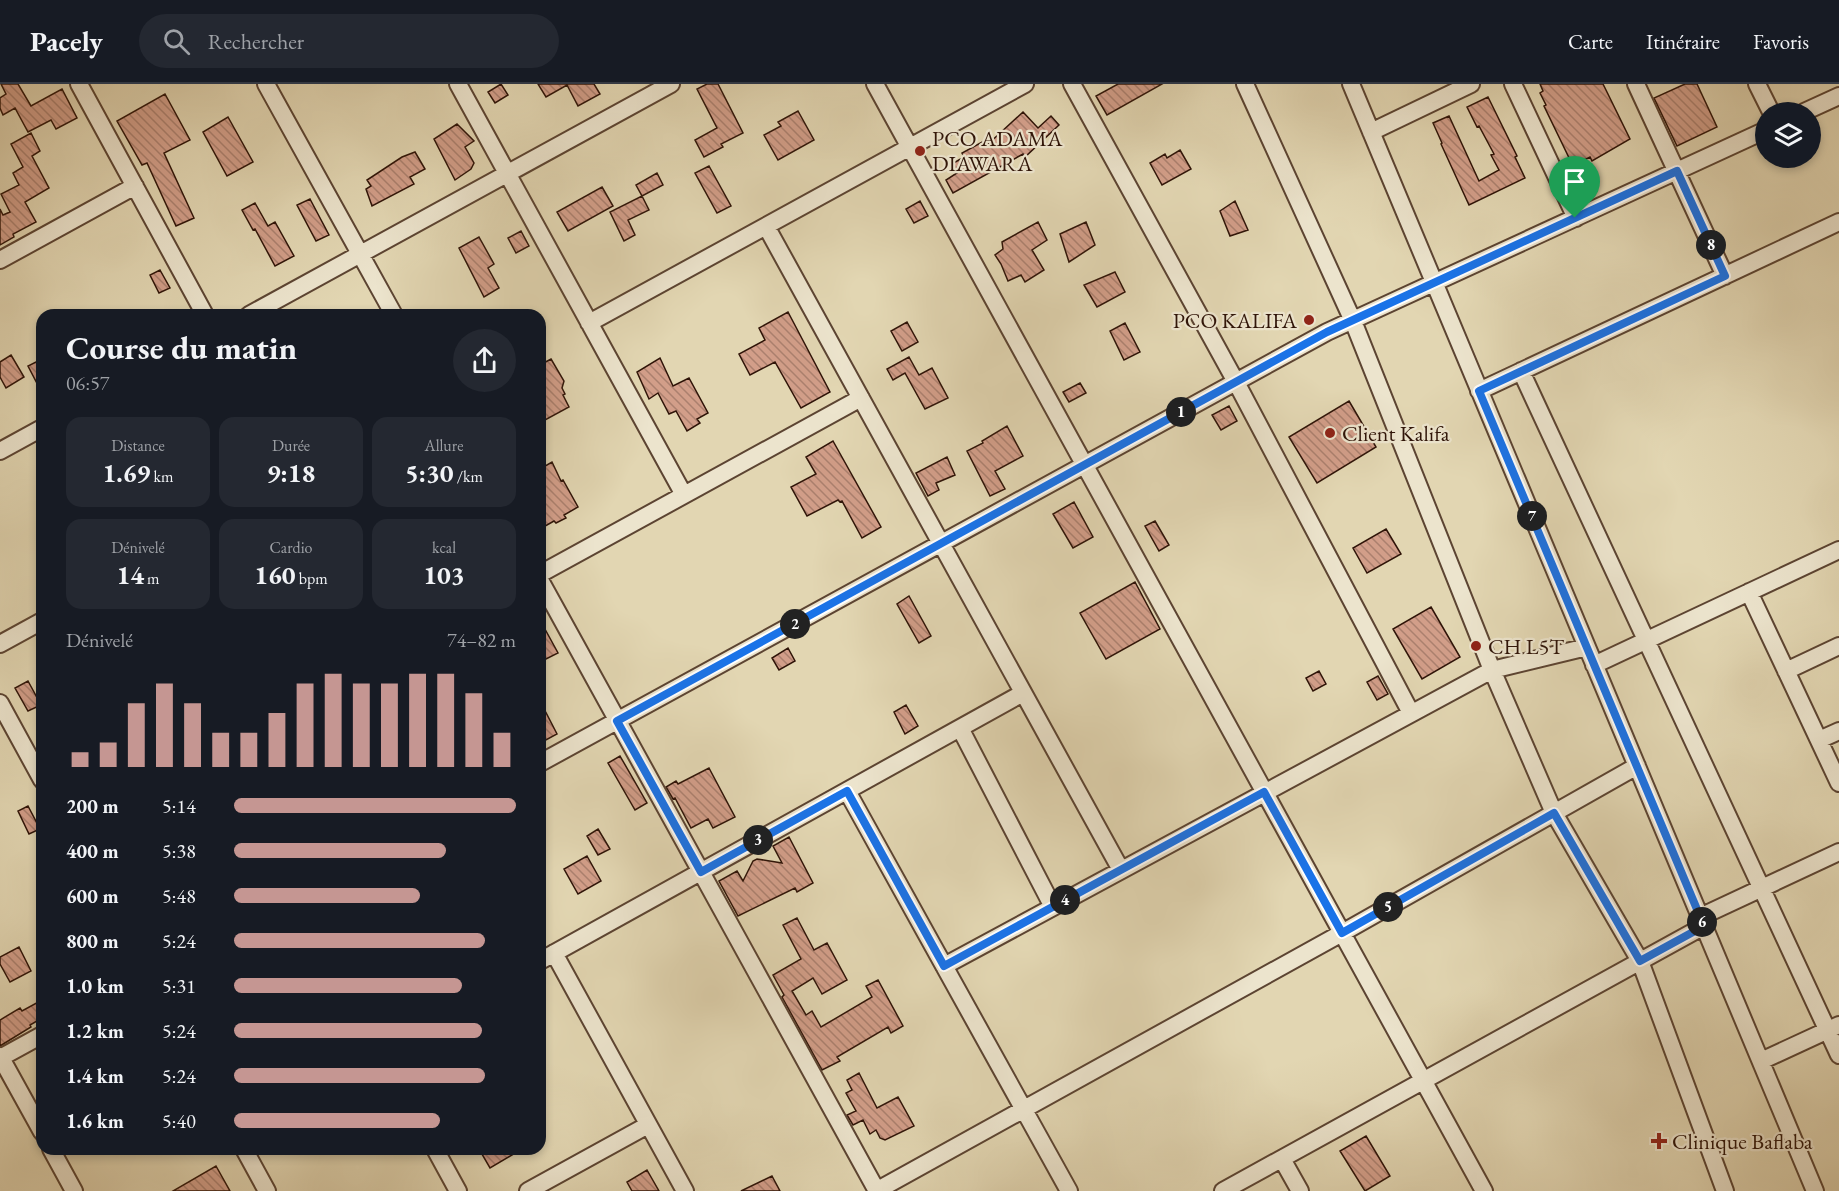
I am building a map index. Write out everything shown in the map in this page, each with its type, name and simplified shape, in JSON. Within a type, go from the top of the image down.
[{"type":"street","points":[[79,84],[202,309]]},
{"type":"street","points":[[266,84],[391,309]]},
{"type":"street","points":[[458,84],[684,495]]},
{"type":"street","points":[[260,309],[671,84]]},
{"type":"street","points":[[875,84],[1484,1191]]},
{"type":"street","points":[[589,323],[1025,84]]},
{"type":"street","points":[[1072,84],[1236,382],[1411,713]]},
{"type":"street","points":[[1245,84],[1353,321],[1492,670],[1554,813],[1640,961],[1725,1191]]},
{"type":"street","points":[[1351,84],[1815,1191]]},
{"type":"street","points":[[1371,132],[1471,84]]},
{"type":"street","points":[[1513,84],[1575,218]]},
{"type":"street","points":[[1636,84],[1725,276]]},
{"type":"street","points":[[1757,84],[1765,102]]},
{"type":"street","points":[[1821,104],[1839,96]]},
{"type":"street","points":[[546,760],[1327,332],[1755,135]]},
{"type":"street","points":[[0,260],[135,186]]},
{"type":"street","points":[[1479,391],[1839,222]]},
{"type":"street","points":[[766,226],[1120,870]]},
{"type":"street","points":[[1521,371],[1761,888],[1833,1028],[1839,1055]]},
{"type":"street","points":[[546,571],[861,398]]},
{"type":"street","points":[[0,451],[36,431]]},
{"type":"street","points":[[1594,665],[1839,549]]},
{"type":"street","points":[[546,591],[876,1191],[1342,933],[1637,766]]},
{"type":"street","points":[[1749,592],[1839,783]]},
{"type":"street","points":[[0,644],[36,624]]},
{"type":"street","points":[[1786,671],[1839,646]]},
{"type":"street","points":[[944,966],[1492,670],[1587,647]]},
{"type":"street","points":[[685,1191],[547,957],[1023,693]]},
{"type":"street","points":[[0,703],[36,769]]},
{"type":"street","points":[[960,728],[1053,907]]},
{"type":"street","points":[[1819,740],[1839,730]]},
{"type":"street","points":[[847,791],[1069,1191]]},
{"type":"street","points":[[1223,1191],[1640,961],[1702,921],[1761,888],[1839,852]]},
{"type":"street","points":[[1761,1061],[1833,1028]]},
{"type":"street","points":[[36,1038],[0,1057],[36,1121]]},
{"type":"street","points":[[528,1191],[648,1125]]},
{"type":"street","points":[[54,1155],[74,1191]]},
{"type":"street","points":[[247,1155],[267,1191]]},
{"type":"street","points":[[438,1155],[458,1191]]},
{"type":"street","points":[[1282,1158],[1300,1191]]},
{"type":"building","points":[[1,84],[18,84],[31,106],[62,89],[77,118],[56,129],[51,120],[28,132],[15,108],[3,115],[0,98],[6,94]]},
{"type":"building","points":[[501,84],[508,95],[495,103],[488,92]]},
{"type":"building","points":[[538,84],[594,84],[600,94],[578,106],[567,85],[546,97]]},
{"type":"building","points":[[707,84],[718,84],[743,133],[721,144],[723,147],[704,157],[695,140],[717,128],[697,89]]},
{"type":"building","points":[[1118,84],[1162,84],[1107,115],[1096,96]]},
{"type":"building","points":[[1540,84],[1603,84],[1630,139],[1592,161],[1590,157],[1573,166],[1544,106],[1546,105],[1540,93],[1543,91]]},
{"type":"building","points":[[1685,84],[1697,84],[1717,127],[1677,146],[1654,98]]},
{"type":"building","points":[[165,94],[190,140],[164,153],[194,218],[176,226],[147,163],[142,165],[117,121]]},
{"type":"building","points":[[1488,97],[1517,156],[1515,157],[1525,178],[1469,205],[1433,123],[1449,116],[1479,181],[1499,170],[1491,155],[1494,154],[1467,107]]},
{"type":"building","points":[[798,111],[814,140],[778,160],[764,135],[781,126],[778,122]]},
{"type":"building","points":[[1023,112],[1038,128],[1051,116],[1059,125],[1025,157],[1023,154],[953,193],[946,180],[957,173],[952,164],[964,157],[962,153],[984,141],[986,146]]},
{"type":"building","points":[[228,117],[253,162],[227,176],[203,132]]},
{"type":"building","points":[[457,124],[474,141],[465,147],[474,163],[471,169],[455,180],[434,139]]},
{"type":"building","points":[[31,133],[40,151],[32,156],[49,188],[25,202],[36,222],[13,234],[14,237],[0,245],[0,209],[3,215],[10,212],[1,194],[19,185],[13,173],[23,167],[11,144]]},
{"type":"building","points":[[1180,150],[1191,169],[1162,185],[1150,163],[1165,154],[1167,158]]},
{"type":"building","points":[[415,152],[425,169],[410,177],[414,184],[372,206],[366,189],[371,186],[367,180],[402,157]]},
{"type":"building","points":[[709,166],[731,206],[717,213],[695,173]]},
{"type":"building","points":[[657,173],[663,185],[642,196],[636,185]]},
{"type":"building","points":[[602,187],[613,206],[568,231],[557,212]]},
{"type":"building","points":[[642,196],[649,210],[628,220],[635,235],[624,241],[610,212]]},
{"type":"building","points":[[310,199],[329,235],[316,241],[297,205]]},
{"type":"building","points":[[920,201],[928,216],[914,223],[906,209]]},
{"type":"building","points":[[1235,201],[1248,230],[1230,236],[1220,211]]},
{"type":"building","points":[[255,203],[268,226],[275,222],[294,256],[275,266],[242,210]]},
{"type":"building","points":[[1038,222],[1047,240],[1032,250],[1044,270],[1025,282],[1021,275],[1008,281],[995,255],[1003,249],[1002,242]]},
{"type":"building","points":[[1086,222],[1095,245],[1069,262],[1060,234]]},
{"type":"building","points":[[521,231],[529,246],[516,253],[508,238]]},
{"type":"building","points":[[479,237],[494,264],[488,268],[499,288],[484,297],[459,248]]},
{"type":"building","points":[[160,270],[170,288],[159,293],[150,275]]},
{"type":"building","points":[[1115,272],[1125,292],[1097,307],[1084,285]]},
{"type":"building","points":[[788,312],[830,392],[801,408],[775,362],[750,375],[739,354],[765,340],[759,328]]},
{"type":"building","points":[[907,322],[918,342],[902,351],[891,331]]},
{"type":"building","points":[[1125,323],[1140,352],[1124,360],[1110,331]]},
{"type":"building","points":[[11,355],[24,377],[6,388],[0,377],[0,362]]},
{"type":"building","points":[[909,357],[919,375],[932,368],[948,398],[925,409],[905,373],[893,380],[887,369]]},
{"type":"building","points":[[660,358],[673,386],[689,378],[708,413],[697,419],[700,423],[687,431],[676,411],[669,414],[658,393],[649,399],[637,372]]},
{"type":"building","points":[[551,359],[564,381],[562,388],[565,394],[563,395],[569,407],[546,419],[546,362]]},
{"type":"building","points":[[36,362],[36,381],[28,366]]},
{"type":"building","points":[[1080,383],[1086,393],[1069,402],[1063,392]]},
{"type":"building","points":[[1349,401],[1376,447],[1317,483],[1289,437]]},
{"type":"building","points":[[1229,406],[1237,421],[1221,430],[1212,415]]},
{"type":"building","points":[[1007,426],[1023,456],[995,471],[1005,489],[990,496],[967,451]]},
{"type":"building","points":[[833,441],[881,527],[862,538],[842,501],[838,500],[807,516],[791,487],[816,474],[806,457]]},
{"type":"building","points":[[947,457],[955,475],[936,483],[939,490],[928,496],[916,473]]},
{"type":"building","points":[[552,462],[578,507],[564,515],[566,518],[546,526],[546,466]]},
{"type":"building","points":[[1074,502],[1093,537],[1073,548],[1053,514]]},
{"type":"building","points":[[1155,521],[1169,545],[1159,551],[1145,526]]},
{"type":"building","points":[[1386,529],[1401,554],[1367,573],[1353,548]]},
{"type":"building","points":[[1135,582],[1160,629],[1106,659],[1080,613]]},
{"type":"building","points":[[909,596],[931,636],[919,643],[897,604]]},
{"type":"building","points":[[1431,607],[1460,657],[1422,679],[1393,629]]},
{"type":"building","points":[[546,631],[558,653],[546,659]]},
{"type":"building","points":[[788,648],[795,661],[779,670],[772,658]]},
{"type":"building","points":[[1319,671],[1326,684],[1313,691],[1306,678]]},
{"type":"building","points":[[1378,676],[1388,694],[1377,700],[1367,682]]},
{"type":"building","points":[[28,681],[36,696],[36,707],[28,711],[15,688]]},
{"type":"building","points":[[906,705],[918,726],[905,734],[894,712]]},
{"type":"building","points":[[546,713],[557,734],[546,740]]},
{"type":"building","points":[[620,756],[647,803],[635,810],[608,763]]},
{"type":"building","points":[[709,768],[735,817],[713,828],[708,819],[691,828],[675,798],[673,799],[666,787],[676,781],[678,784]]},
{"type":"building","points":[[28,806],[36,821],[36,831],[29,834],[18,811]]},
{"type":"building","points":[[598,829],[610,849],[598,855],[587,836]]},
{"type":"building","points":[[789,837],[813,883],[797,892],[795,888],[738,916],[719,881],[737,871],[743,881],[753,861],[757,859],[782,863],[773,846]]},
{"type":"building","points":[[587,856],[601,881],[578,894],[564,869]]},
{"type":"building","points":[[797,918],[814,950],[827,943],[847,980],[822,994],[813,978],[792,991],[806,1015],[812,1011],[821,1027],[872,997],[866,986],[878,980],[903,1026],[891,1033],[888,1027],[837,1057],[840,1061],[822,1070],[782,997],[784,995],[773,975],[801,959],[783,925]]},
{"type":"building","points":[[19,947],[31,971],[10,982],[0,964],[0,957]]},
{"type":"building","points":[[36,1003],[36,1022],[0,1046],[0,1020],[20,1008],[22,1011]]},
{"type":"building","points":[[859,1073],[877,1108],[898,1097],[914,1126],[885,1140],[880,1138],[876,1130],[870,1134],[863,1120],[853,1125],[847,1115],[856,1111],[846,1093],[852,1090],[847,1080]]},
{"type":"building","points":[[1366,1136],[1390,1176],[1365,1191],[1340,1151]]},
{"type":"building","points":[[482,1155],[512,1155],[490,1168]]},
{"type":"building","points":[[216,1166],[230,1191],[173,1191]]},
{"type":"building","points":[[647,1170],[659,1191],[632,1191],[627,1182]]},
{"type":"building","points":[[772,1176],[780,1191],[741,1191]]},
{"type":"place","name":"PCO ADAMA DIAWARA","points":[[920,151]]},
{"type":"place","name":"PCO KALIFA","points":[[1309,320]]},
{"type":"place","name":"Client Kalifa","points":[[1330,433]]},
{"type":"place","name":"CH L5T","points":[[1476,646]]},
{"type":"place","name":"Clinique Baflaba","points":[[1659,1141]]},
{"type":"route","points":[[1677,171],[1725,276],[1479,391],[1704,926],[1640,961],[1554,813],[1342,933],[1264,792],[944,966],[847,791],[701,872],[617,721],[1327,332],[1575,218],[1677,171]]}]
